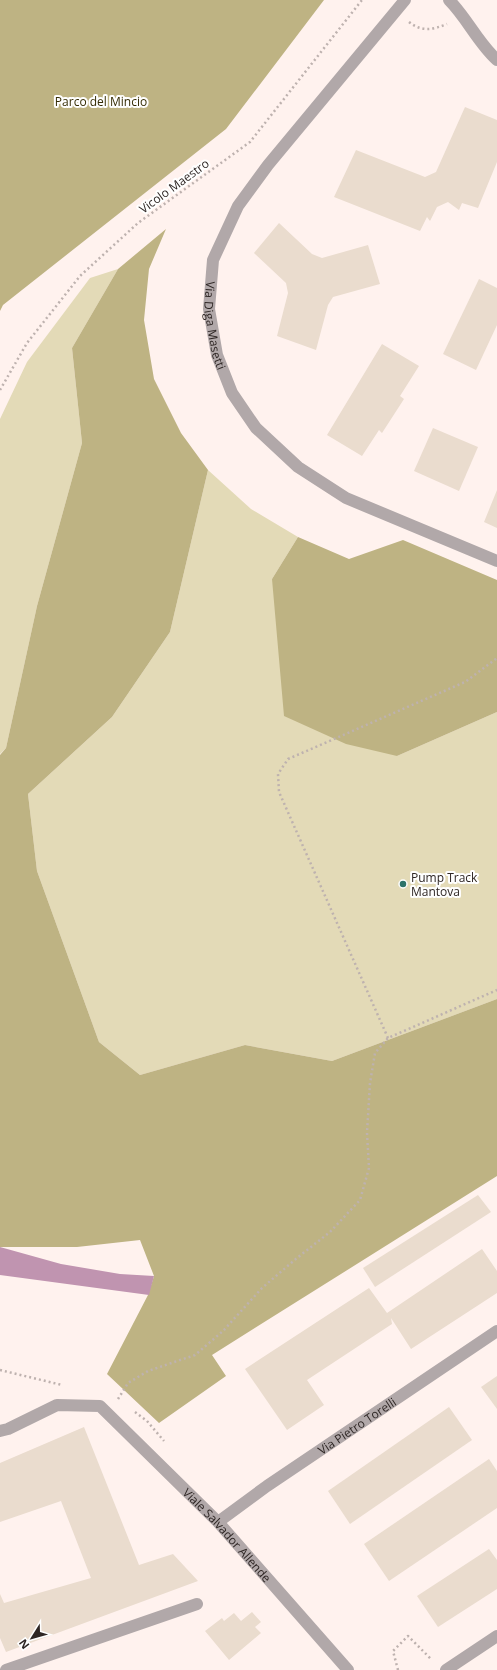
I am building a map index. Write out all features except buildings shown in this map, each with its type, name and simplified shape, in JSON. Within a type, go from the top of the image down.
[{"type":"street","name":"Via Diga Masetti","points":[[405,0],[268,165],[238,206],[213,260],[209,309],[217,355],[232,393],[256,428],[298,467],[346,498],[497,561]]},
{"type":"street","points":[[449,0],[459,6],[472,30],[497,60]]},
{"type":"street","name":"Via Pietro Torelli","points":[[218,1522],[497,1331]]},
{"type":"street","name":"Viale Salvador Allende","points":[[0,1431],[8,1429],[57,1405],[100,1406],[218,1522],[348,1670]]},
{"type":"street","points":[[6,1670],[197,1604]]},
{"type":"street","points":[[441,1667],[497,1636]]},
{"type":"path","name":"Vicolo Maestro","points":[[0,390],[28,343],[80,276],[138,223],[250,142],[362,0]]},
{"type":"path","points":[[404,18],[417,28],[426,30],[437,28],[449,23]]},
{"type":"path","points":[[388,1038],[278,792],[278,774],[288,759],[465,682],[497,658]]},
{"type":"path","points":[[117,1399],[128,1382],[148,1371],[195,1355],[223,1331],[262,1288],[330,1232],[360,1200],[369,1168],[367,1133],[370,1083],[375,1053],[388,1038],[497,990]]},
{"type":"path","points":[[398,1670],[393,1651],[408,1636],[441,1667]]},
{"type":"shaded area","points":[[118,269],[72,348],[82,443],[37,606],[6,748],[0,754],[0,419],[27,362],[90,278]]},
{"type":"shaded area","points":[[208,470],[251,509],[298,537],[272,579],[397,756],[497,712],[497,999],[332,1061],[245,1045],[140,1075],[99,1042],[37,871],[28,794],[112,717],[170,632]]},
{"type":"shaded area","points":[[0,1247],[61,1264],[120,1274],[154,1276],[149,1295],[0,1275]]},
{"type":"green space","name":"Parco del Mincio","points":[[0,0],[324,0],[226,129],[3,305],[0,311]]},
{"type":"green space","points":[[166,229],[149,269],[144,320],[154,379],[181,433],[208,470],[170,632],[112,717],[28,794],[37,871],[99,1042],[140,1075],[245,1045],[332,1061],[497,999],[497,1176],[212,1355],[226,1376],[159,1423],[107,1374],[148,1295],[154,1276],[140,1240],[77,1247],[0,1247],[0,755],[6,748],[37,606],[82,443],[72,348],[118,269]]},
{"type":"green space","points":[[298,537],[349,559],[403,540],[497,580],[497,712],[397,756],[346,744],[284,716],[272,579]]},
{"type":"place","name":"Pump Track Mantova","points":[[403,884]]}]
